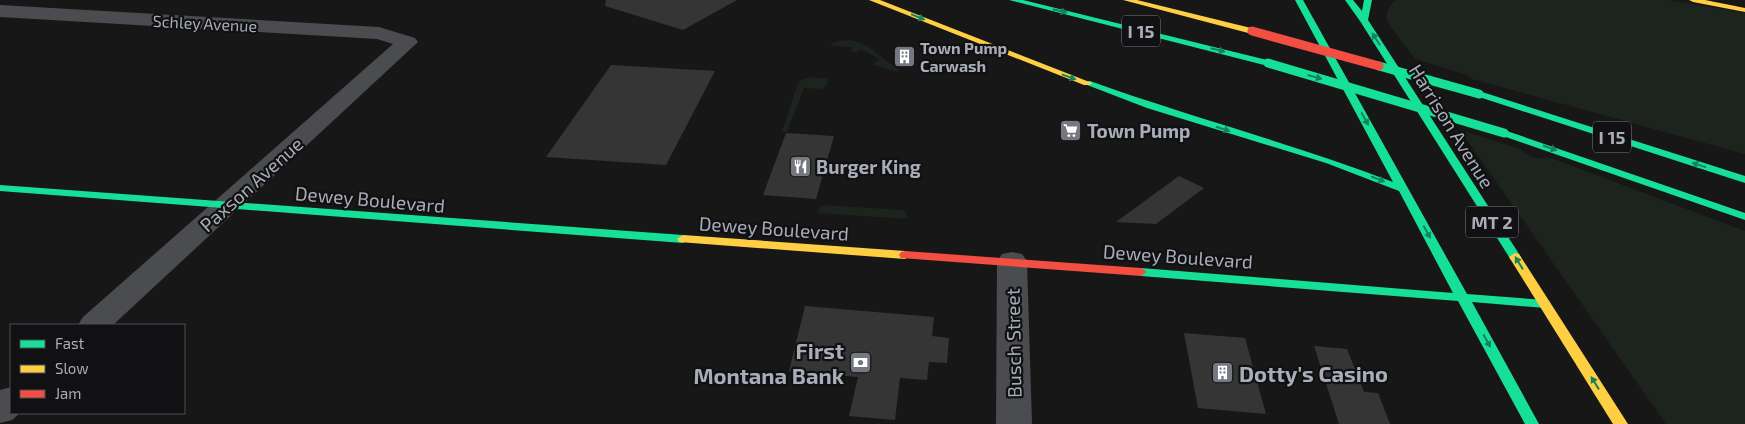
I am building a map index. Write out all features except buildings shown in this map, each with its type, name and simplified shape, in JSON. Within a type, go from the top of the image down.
[{"type":"main road","points":[[872,0],[1150,106],[1330,161],[1403,189]]},
{"type":"main road","name":"I 15","points":[[1013,0],[1268,63],[1504,132],[1745,217]]},
{"type":"main road","name":"I 15","points":[[1127,0],[1252,30],[1479,94],[1745,180]]},
{"type":"main road","points":[[1299,0],[1532,424]]},
{"type":"main road","name":"Harrison Avenue","points":[[1349,0],[1364,20],[1621,424]]},
{"type":"main road","points":[[1364,20],[1368,0]]},
{"type":"main road","points":[[1693,0],[1745,10]]},
{"type":"main road","points":[[1736,0],[1745,2]]},
{"type":"main road","points":[[1479,94],[1673,144]]},
{"type":"main road","name":"Dewey Boulevard","points":[[0,188],[461,223],[1012,261],[1545,304]]},
{"type":"street","name":"Schley Avenue","points":[[0,11],[379,33],[408,42]]},
{"type":"street","name":"Paxson Avenue","points":[[95,324],[408,42]]},
{"type":"street","name":"Busch Street","points":[[1012,261],[1014,424]]},
{"type":"street","points":[[0,410],[10,401]]},
{"type":"shaded area","points":[[1396,0],[1668,0],[1745,13],[1745,154],[1472,79],[1468,75],[1415,59],[1389,25],[1386,17],[1389,7]]},
{"type":"shaded area","points":[[852,40],[867,46],[900,71],[872,65],[880,59],[861,49],[851,52],[853,47],[829,45],[839,41]]},
{"type":"shaded area","points":[[812,77],[828,79],[827,85],[822,89],[804,88],[787,132],[782,132],[797,85],[803,79]]},
{"type":"shaded area","points":[[1460,130],[1520,149],[1534,157],[1551,158],[1745,231],[1745,424],[1666,424]]},
{"type":"shaded area","points":[[821,205],[902,210],[907,214],[908,219],[818,213]]},
{"type":"traffic: fast","points":[[1013,0],[1268,63]]},
{"type":"traffic: fast","points":[[1299,0],[1532,424]]},
{"type":"traffic: fast","points":[[1349,0],[1364,20],[1515,257]]},
{"type":"traffic: fast","points":[[1364,20],[1368,0]]},
{"type":"traffic: fast","points":[[1268,63],[1504,133]]},
{"type":"traffic: fast","points":[[1379,66],[1479,94]]},
{"type":"traffic: fast","points":[[1087,83],[1150,106],[1330,161],[1403,189]]},
{"type":"traffic: fast","points":[[1479,94],[1745,180]]},
{"type":"traffic: fast","points":[[1504,133],[1745,217]]},
{"type":"traffic: fast","points":[[0,188],[683,239]]},
{"type":"traffic: fast","points":[[1141,272],[1545,304]]},
{"type":"traffic: slow","points":[[873,0],[1087,83]]},
{"type":"traffic: slow","points":[[1127,0],[1252,31]]},
{"type":"traffic: slow","points":[[1693,0],[1745,10]]},
{"type":"traffic: slow","points":[[683,239],[905,255]]},
{"type":"traffic: slow","points":[[1515,257],[1621,424]]},
{"type":"traffic: jam","points":[[1252,31],[1379,66]]},
{"type":"traffic: jam","points":[[905,255],[1141,272]]},
{"type":"place","name":"Town Pump Carwash","points":[[904,56]]},
{"type":"place","name":"Town Pump","points":[[1071,130]]},
{"type":"place","name":"Burger King","points":[[800,166]]},
{"type":"place","name":"First Montana Bank","points":[[860,363]]},
{"type":"place","name":"Dotty's Casino","points":[[1223,373]]}]
